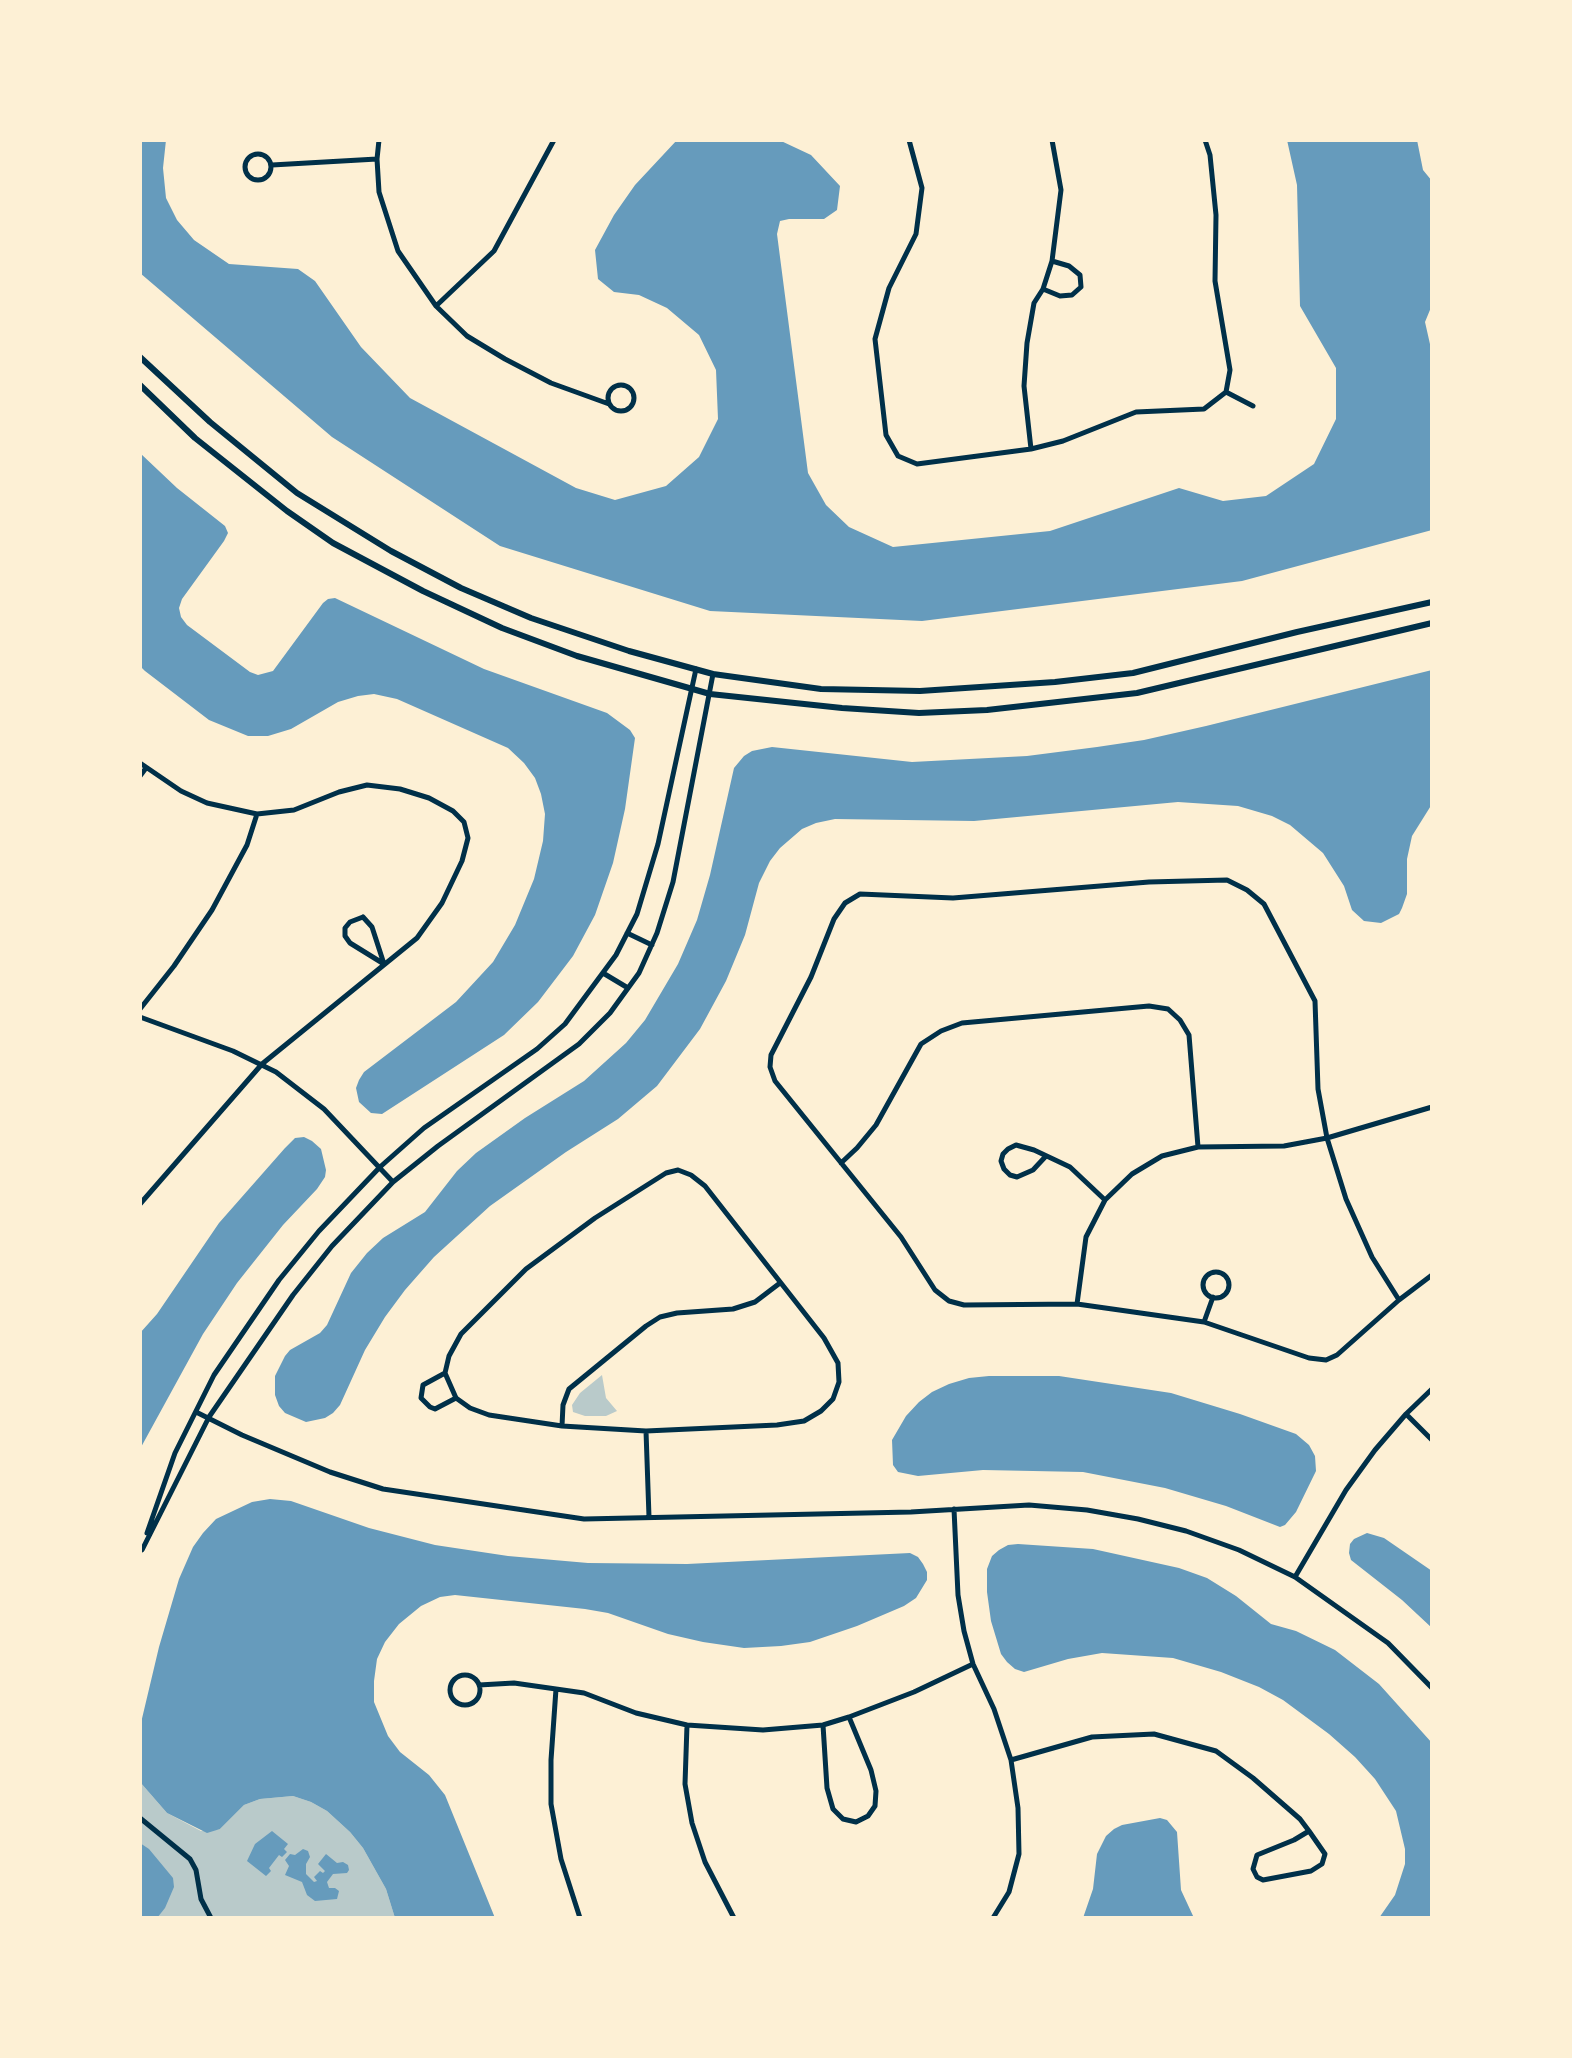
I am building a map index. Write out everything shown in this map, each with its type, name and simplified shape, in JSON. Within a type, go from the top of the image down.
[{"type":"street","points":[[379,140],[379,192],[398,251],[436,306],[467,336],[551,383],[608,404],[616,411],[626,411],[633,403],[633,393],[626,386],[615,386],[608,393],[608,404]]},
{"type":"street","points":[[436,306],[494,251],[554,140]]},
{"type":"street","points":[[909,140],[922,188],[916,234],[888,288],[875,339],[886,435],[898,456],[916,464],[1031,449],[1063,441],[1136,412],[1204,409],[1226,392],[1230,370],[1215,281],[1216,215],[1210,155],[1205,140]]},
{"type":"street","points":[[1031,449],[1024,386],[1027,343],[1034,303],[1043,289],[1052,261],[1061,190],[1052,140]]},
{"type":"street","points":[[257,153],[267,156],[272,165],[269,175],[260,180],[250,177],[245,168],[248,158],[257,153]]},
{"type":"street","points":[[272,165],[377,159]]},
{"type":"street","points":[[1043,289],[1060,296],[1072,295],[1080,287],[1080,275],[1069,266],[1052,261]]},
{"type":"street","points":[[140,357],[210,422],[297,493],[391,551],[461,588],[531,618],[629,651],[713,674],[821,689],[920,691],[1055,682],[1133,673],[1432,602]]},
{"type":"street","points":[[140,385],[195,438],[287,511],[333,542],[423,591],[502,628],[577,656],[710,694],[919,713],[988,710],[1137,694],[1432,624]]},
{"type":"street","points":[[1226,392],[1254,406]]},
{"type":"street","points":[[141,1553],[175,1452],[195,1412],[236,1340],[279,1280],[319,1231],[380,1167],[424,1128],[565,1024],[603,973],[637,914],[658,844],[696,669]]},
{"type":"street","points":[[141,1553],[209,1417],[293,1295],[332,1246],[393,1182],[492,1105],[579,1044],[610,1013],[639,973],[652,945],[673,882],[713,674]]},
{"type":"street","points":[[140,763],[181,791],[207,803],[257,814],[294,810],[340,792],[367,785],[400,789],[453,810],[464,822],[468,838],[462,861],[442,903],[416,938],[262,1063],[140,1204]]},
{"type":"street","points":[[140,776],[146,768]]},
{"type":"street","points":[[140,1009],[174,966],[212,909],[247,845],[257,814]]},
{"type":"street","points":[[1399,1300],[1366,1246],[1346,1199],[1327,1138],[1318,1089],[1315,1001],[1264,904],[1247,890],[1227,880],[1149,882],[953,898],[860,894],[845,903],[834,919],[811,977],[771,1055],[770,1067],[775,1081],[901,1237],[935,1290],[949,1301],[964,1306],[1077,1304],[1204,1322],[1309,1358],[1326,1360],[1337,1355],[1399,1300],[1432,1275]]},
{"type":"street","points":[[360,917],[369,921],[384,964],[349,942],[344,931],[350,922],[360,917]]},
{"type":"street","points":[[627,933],[652,945]]},
{"type":"street","points":[[603,973],[628,988]]},
{"type":"street","points":[[841,1163],[876,1125],[921,1044],[941,1031],[962,1023],[1149,1006],[1168,1009],[1180,1020],[1189,1035],[1198,1147]]},
{"type":"street","points":[[140,1017],[262,1063],[324,1109],[393,1182]]},
{"type":"street","points":[[1077,1304],[1086,1237],[1105,1200],[1132,1174],[1161,1156],[1198,1147],[1284,1146],[1327,1138],[1432,1107]]},
{"type":"street","points":[[1046,1156],[1033,1170],[1017,1177],[1004,1169],[1001,1161],[1003,1154],[1016,1145],[1046,1156],[1070,1167],[1105,1200]]},
{"type":"street","points":[[678,1170],[691,1175],[705,1186],[824,1339],[838,1363],[839,1382],[833,1399],[821,1411],[804,1421],[646,1431],[562,1426],[489,1415],[470,1408],[456,1398],[445,1373],[449,1356],[461,1334],[526,1269],[595,1218],[666,1173],[678,1170]]},
{"type":"street","points":[[1219,1273],[1227,1278],[1228,1288],[1223,1296],[1213,1297],[1205,1292],[1204,1282],[1209,1274],[1219,1273]]},
{"type":"street","points":[[562,1426],[563,1405],[569,1389],[646,1326],[660,1317],[677,1313],[733,1309],[755,1302],[780,1283]]},
{"type":"street","points":[[1204,1322],[1213,1297]]},
{"type":"street","points":[[445,1373],[423,1385],[421,1398],[436,1409],[456,1398]]},
{"type":"street","points":[[1295,1577],[1346,1490],[1375,1450],[1406,1414],[1432,1390]]},
{"type":"street","points":[[195,1412],[330,1472],[383,1489],[584,1519],[1029,1505],[1138,1518],[1186,1531],[1238,1550],[1295,1577],[1388,1643],[1432,1688]]},
{"type":"street","points":[[1406,1414],[1432,1440]]},
{"type":"street","points":[[646,1431],[649,1517]]},
{"type":"street","points":[[954,1509],[958,1595],[964,1631],[973,1664],[994,1709],[1011,1760],[1018,1808],[1019,1854],[1009,1892],[993,1918]]},
{"type":"street","points":[[479,1685],[478,1698],[470,1704],[457,1702],[451,1695],[453,1681],[460,1676],[469,1675],[479,1685],[514,1683],[584,1693],[636,1713],[687,1725],[763,1731],[823,1725],[849,1717],[914,1692],[973,1664]]},
{"type":"street","points":[[556,1689],[551,1804],[561,1858],[580,1918]]},
{"type":"street","points":[[823,1725],[827,1788],[833,1809],[843,1819],[856,1822],[868,1816],[875,1806],[876,1791],[872,1770],[849,1717]]},
{"type":"street","points":[[687,1725],[685,1784],[692,1823],[705,1861],[734,1918]]},
{"type":"street","points":[[1011,1760],[1092,1737],[1154,1734],[1216,1751],[1300,1818],[1325,1854],[1322,1864],[1311,1871],[1263,1880],[1257,1877],[1253,1869],[1257,1855],[1309,1831]]},
{"type":"street","points":[[140,1818],[190,1859],[196,1870],[201,1899],[211,1918]]},
{"type":"shaded area","points":[[602,1375],[606,1398],[617,1411],[606,1416],[585,1416],[573,1412],[572,1405],[580,1393]]},
{"type":"shaded area","points":[[140,1782],[167,1813],[201,1831],[220,1829],[244,1805],[260,1799],[293,1796],[311,1802],[327,1811],[363,1848],[386,1889],[395,1918],[140,1918]]},
{"type":"water","points":[[140,140],[166,140],[163,168],[166,198],[177,220],[194,240],[229,264],[298,269],[315,281],[361,347],[410,398],[576,488],[615,500],[666,486],[699,457],[718,419],[716,370],[699,335],[667,308],[639,295],[614,292],[598,279],[595,250],[614,215],[635,185],[677,140],[779,140],[811,155],[840,186],[837,210],[824,219],[780,221],[777,234],[808,473],[826,505],[849,527],[893,547],[1050,531],[1179,488],[1223,501],[1266,496],[1314,464],[1336,419],[1336,368],[1300,306],[1297,185],[1287,140],[1417,140],[1423,170],[1432,181],[1432,305],[1425,322],[1432,353],[1432,530],[1242,581],[922,621],[710,611],[500,546],[332,437],[140,273]]},
{"type":"water","points":[[140,453],[177,488],[225,526],[228,533],[224,541],[182,599],[179,608],[187,625],[250,672],[258,675],[273,671],[323,603],[335,598],[484,669],[607,713],[630,730],[635,738],[625,809],[613,863],[595,915],[573,956],[538,1002],[504,1035],[382,1114],[371,1113],[359,1102],[356,1088],[359,1080],[364,1072],[456,1002],[493,962],[515,925],[534,879],[543,841],[545,814],[541,794],[535,778],[508,748],[397,699],[374,694],[358,696],[338,702],[291,729],[268,736],[248,736],[209,720],[145,671],[140,666]]},
{"type":"water","points":[[1432,670],[1432,804],[1412,836],[1407,859],[1407,894],[1402,908],[1399,914],[1381,923],[1364,921],[1352,910],[1344,886],[1323,853],[1290,825],[1272,816],[1238,806],[1178,802],[974,821],[835,819],[802,829],[780,848],[770,861],[759,883],[745,935],[726,981],[700,1029],[657,1086],[618,1119],[490,1206],[434,1257],[385,1317],[365,1350],[340,1405],[333,1413],[325,1418],[306,1422],[285,1413],[279,1406],[275,1395],[275,1376],[285,1356],[290,1350],[320,1333],[327,1325],[351,1273],[367,1253],[383,1238],[425,1212],[457,1171],[476,1153],[584,1081],[626,1043],[645,1020],[678,964],[697,920],[734,768],[744,756],[752,751],[772,747],[912,762],[1027,756],[1144,740]]},
{"type":"water","points":[[304,1137],[321,1149],[325,1177],[237,1283],[203,1334],[140,1449],[140,1333],[157,1314],[219,1223],[285,1148],[295,1138]]},
{"type":"water","points":[[989,1376],[1059,1376],[1171,1393],[1296,1434],[1309,1445],[1315,1456],[1316,1471],[1296,1512],[1280,1527],[1226,1506],[1165,1488],[1083,1472],[983,1470],[918,1476],[898,1472],[893,1465],[892,1440],[906,1416],[919,1402],[949,1384]]},
{"type":"water","points":[[270,1499],[291,1501],[369,1528],[435,1545],[508,1556],[588,1563],[687,1564],[910,1553],[918,1557],[923,1564],[927,1580],[916,1598],[904,1606],[857,1626],[810,1642],[744,1648],[668,1634],[608,1613],[585,1609],[455,1595],[440,1597],[421,1606],[399,1624],[385,1642],[377,1659],[374,1702],[388,1736],[400,1752],[429,1775],[445,1795],[495,1918],[395,1918],[386,1889],[363,1848],[327,1811],[311,1802],[293,1796],[260,1799],[244,1805],[220,1829],[207,1833],[167,1813],[140,1782],[140,1727],[179,1579],[193,1547],[216,1519],[252,1502]]},
{"type":"water","points":[[1367,1533],[1384,1538],[1432,1571],[1432,1628],[1402,1600],[1351,1560],[1350,1544]]},
{"type":"water","points":[[1018,1544],[1093,1549],[1179,1568],[1207,1578],[1236,1596],[1271,1624],[1296,1631],[1335,1650],[1379,1684],[1432,1743],[1432,1918],[1379,1918],[1395,1895],[1405,1864],[1405,1849],[1396,1811],[1375,1779],[1355,1757],[1283,1700],[1221,1672],[1173,1658],[1102,1653],[1068,1659],[1024,1672],[1007,1662],[1001,1654],[991,1621],[987,1569],[992,1556],[999,1550]]},
{"type":"water","points":[[1160,1818],[1167,1820],[1177,1832],[1181,1890],[1194,1918],[1083,1918],[1093,1889],[1097,1854],[1106,1836],[1122,1825]]},
{"type":"water","points":[[272,1831],[288,1844],[284,1849],[287,1852],[282,1857],[279,1855],[266,1876],[247,1861],[255,1844]]},
{"type":"water","points":[[140,1843],[149,1849],[173,1878],[174,1887],[165,1908],[157,1918],[140,1918]]},
{"type":"water","points":[[303,1849],[308,1851],[310,1857],[306,1864],[306,1874],[314,1882],[317,1881],[314,1877],[320,1871],[325,1871],[318,1864],[326,1854],[337,1863],[348,1865],[347,1873],[333,1874],[327,1882],[329,1888],[339,1891],[337,1899],[315,1901],[307,1895],[302,1882],[285,1875],[289,1866],[285,1860],[290,1854],[295,1855]]}]
